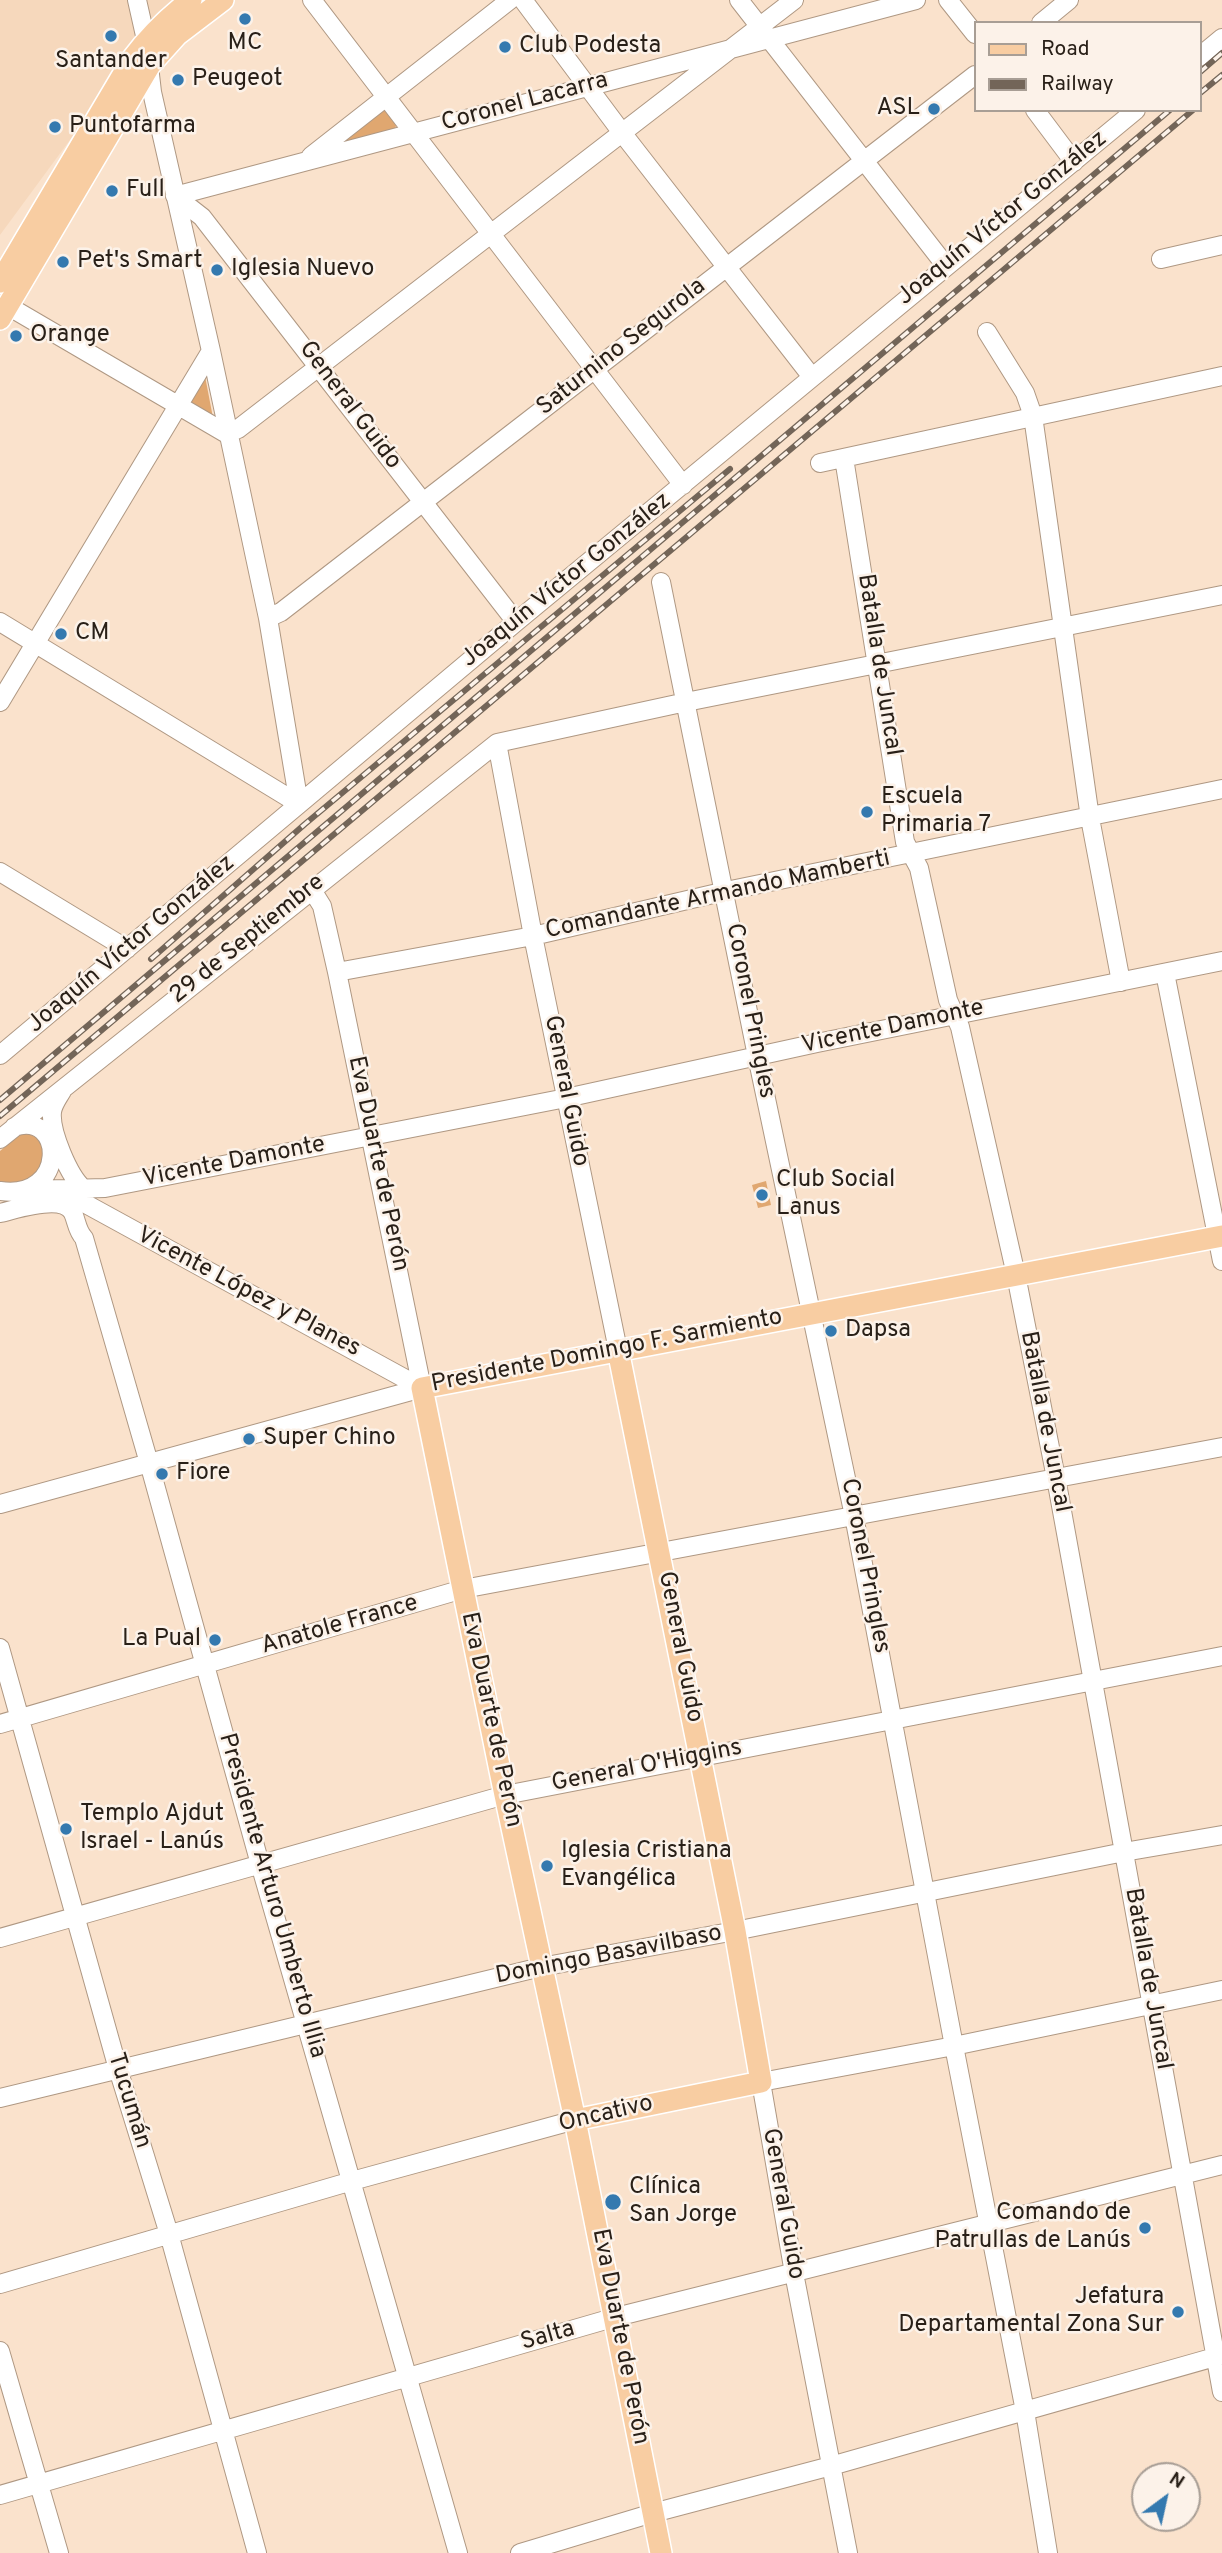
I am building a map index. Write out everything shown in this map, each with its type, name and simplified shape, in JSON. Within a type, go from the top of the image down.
[{"type":"main road","points":[[0,282],[133,58],[168,18],[191,0]]},
{"type":"main road","points":[[4,313],[150,65],[177,35],[223,0]]},
{"type":"main road","name":"Presidente Domingo F. Sarmiento","points":[[422,1388],[1220,1236]]},
{"type":"main road","name":"General Guido","points":[[618,1350],[735,1931],[761,2082]]},
{"type":"main road","name":"Eva Duarte de Perón","points":[[422,1388],[575,2120],[661,2553]]},
{"type":"main road","name":"Oncativo","points":[[575,2120],[761,2082]]},
{"type":"street","points":[[137,0],[146,40],[152,92],[268,618],[299,804]]},
{"type":"street","points":[[312,0],[683,485]]},
{"type":"street","points":[[306,160],[510,0]]},
{"type":"street","points":[[523,0],[812,377]]},
{"type":"street","points":[[739,0],[946,266]]},
{"type":"street","points":[[765,33],[794,0]]},
{"type":"street","points":[[227,435],[321,367],[729,51],[765,33],[916,0]]},
{"type":"street","points":[[948,0],[974,33]]},
{"type":"street","points":[[1043,21],[1069,0]]},
{"type":"street","points":[[1201,55],[1222,38]]},
{"type":"street","name":"Coronel Lacarra","points":[[176,196],[729,51]]},
{"type":"street","name":"Saturnino Segurola","points":[[268,618],[281,612],[974,76]]},
{"type":"street","points":[[1036,112],[1074,162]]},
{"type":"street","name":"Joaquín Víctor González","points":[[0,1055],[516,622],[1134,112]]},
{"type":"street","name":"General Guido","points":[[176,196],[202,216],[516,622]]},
{"type":"street","points":[[1161,259],[1222,245]]},
{"type":"street","points":[[4,313],[227,435]]},
{"type":"street","points":[[987,332],[1025,393],[1033,416],[1090,818],[1121,982]]},
{"type":"street","points":[[0,702],[211,351]]},
{"type":"street","points":[[820,463],[1222,376]]},
{"type":"street","name":"Batalla de Juncal","points":[[844,458],[905,842],[919,868],[948,1000],[960,1027],[1016,1275],[1056,1478],[1150,2004],[1219,2356],[1222,2392]]},
{"type":"street","name":"Coronel Pringles","points":[[662,582],[894,1719],[1025,2411],[1048,2553]]},
{"type":"street","points":[[497,743],[685,702],[1222,595]]},
{"type":"street","points":[[0,622],[299,804]]},
{"type":"street","name":"General Guido","points":[[497,743],[533,936],[618,1350]]},
{"type":"street","name":"29 de Septiembre","points":[[0,1139],[497,743]]},
{"type":"street","name":"Comandante Armando Mamberti","points":[[337,972],[533,936],[726,891],[1222,789]]},
{"type":"street","points":[[0,872],[127,949]]},
{"type":"street","name":"Eva Duarte de Perón","points":[[312,890],[322,905],[337,972],[422,1388]]},
{"type":"street","name":"Vicente Damonte","points":[[0,1213],[105,1188],[566,1098],[1222,961]]},
{"type":"street","points":[[1165,973],[1220,1236],[1222,1261]]},
{"type":"street","name":"Presidente Arturo Umberto Illia","points":[[64,1088],[53,1108],[53,1124],[70,1173],[74,1197],[72,1211],[79,1233],[84,1238],[149,1463],[260,1864],[458,2553]]},
{"type":"street","points":[[14,1127],[28,1124],[38,1128],[46,1134],[52,1150],[51,1164],[47,1172],[34,1187],[27,1190]]},
{"type":"street","points":[[103,1215],[100,1202],[105,1188]]},
{"type":"street","name":"Vicente Damonte","points":[[0,1191],[18,1193],[27,1190],[74,1197]]},
{"type":"street","points":[[0,1199],[64,1193],[74,1197]]},
{"type":"street","name":"Vicente López y Planes","points":[[74,1197],[422,1388]]},
{"type":"street","name":"Presidente Domingo F. Sarmiento","points":[[0,1504],[422,1388]]},
{"type":"street","name":"Anatole France","points":[[0,1724],[463,1589],[1222,1447]]},
{"type":"street","name":"Tucumán","points":[[0,1648],[118,2069],[169,2234],[257,2553]]},
{"type":"street","name":"General O'Higgins","points":[[0,1938],[505,1795],[1222,1656]]},
{"type":"street","name":"Domingo Basavilbaso","points":[[0,2098],[541,1967],[1222,1835]]},
{"type":"street","name":"Oncativo","points":[[761,2082],[954,2046],[1222,1990]]},
{"type":"street","name":"General Guido","points":[[761,2082],[794,2273],[848,2553]]},
{"type":"street","name":"Oncativo","points":[[0,2284],[352,2181],[575,2120]]},
{"type":"street","name":"Salta","points":[[0,2495],[615,2317],[1222,2165]]},
{"type":"street","points":[[0,2351],[59,2553]]},
{"type":"street","points":[[520,2553],[653,2513],[831,2466],[1219,2356]]},
{"type":"shaded area","points":[[0,0],[177,0],[167,8],[0,235]]},
{"type":"shaded area","points":[[385,109],[396,125],[395,131],[343,146],[339,143]]},
{"type":"shaded area","points":[[205,376],[214,423],[186,405]]},
{"type":"shaded area","points":[[21,1134],[35,1137],[43,1147],[46,1158],[29,1183],[0,1182],[0,1151]]},
{"type":"shaded area","name":"Club Social Lanus","points":[[766,1181],[771,1205],[758,1208],[752,1185]]},
{"type":"railway","points":[[1201,71],[1222,53]]},
{"type":"railway","points":[[1201,92],[1222,75]]},
{"type":"railway","points":[[0,1100],[1168,112]]},
{"type":"railway","points":[[0,1116],[1191,112]]},
{"type":"railway","points":[[151,959],[305,824],[730,469]]},
{"type":"place","name":"MC","points":[[245,19]]},
{"type":"place","name":"Santander","points":[[111,36]]},
{"type":"place","name":"Club Podesta","points":[[505,47]]},
{"type":"place","name":"Peugeot","points":[[178,80]]},
{"type":"place","name":"ASL","points":[[934,109]]},
{"type":"place","name":"Puntofarma","points":[[55,127]]},
{"type":"place","name":"Full","points":[[112,191]]},
{"type":"place","name":"Pet's Smart","points":[[63,262]]},
{"type":"place","name":"Iglesia Nuevo","points":[[217,270]]},
{"type":"place","name":"Orange","points":[[16,336]]},
{"type":"place","name":"CM","points":[[61,634]]},
{"type":"place","name":"Escuela Primaria 7","points":[[867,812]]},
{"type":"place","name":"Club Social Lanus","points":[[762,1195]]},
{"type":"place","name":"Dapsa","points":[[831,1331]]},
{"type":"place","name":"Super Chino","points":[[249,1439]]},
{"type":"place","name":"Fiore","points":[[162,1474]]},
{"type":"place","name":"La Pual","points":[[215,1640]]},
{"type":"place","name":"Templo Ajdut Israel - Lanús","points":[[66,1829]]},
{"type":"place","name":"Iglesia Cristiana Evangélica","points":[[547,1866]]},
{"type":"place","name":"Clínica San Jorge","points":[[613,2202]]},
{"type":"place","name":"Comando de Patrullas de Lanús","points":[[1145,2228]]},
{"type":"place","name":"Jefatura Departamental Zona Sur","points":[[1178,2312]]}]
